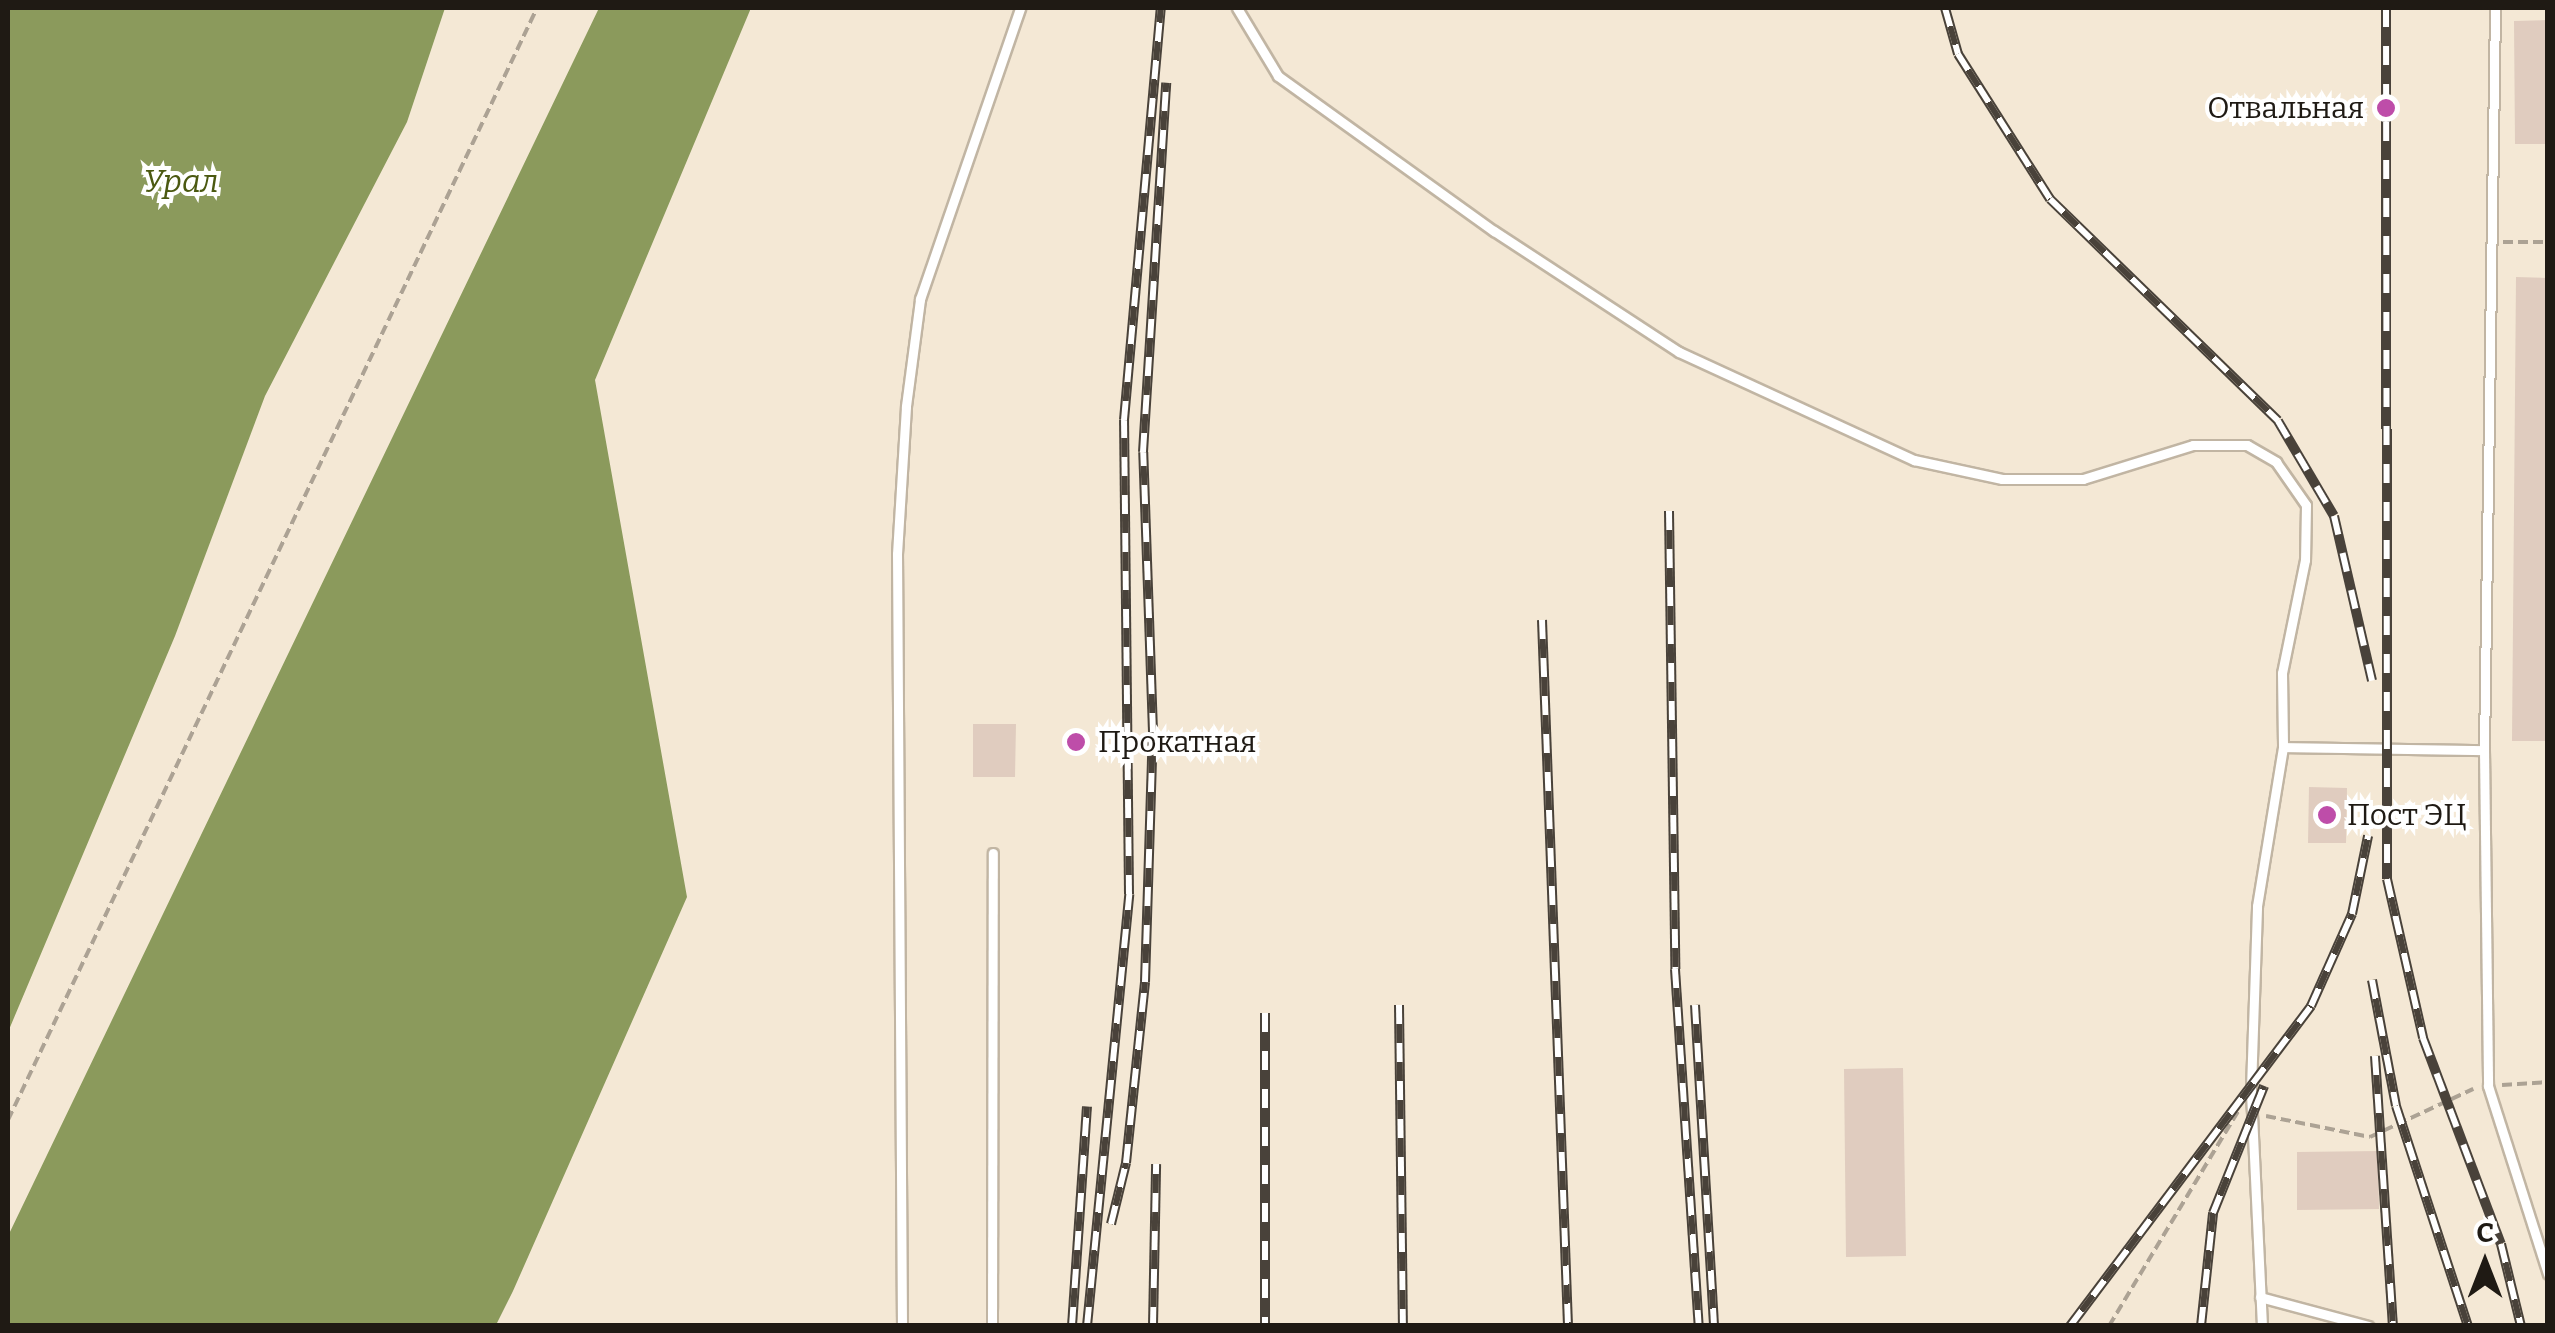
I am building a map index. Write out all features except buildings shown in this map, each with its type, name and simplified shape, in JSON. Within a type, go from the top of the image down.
[{"type":"lane","points":[[902,1326],[897,554],[906,406],[920,299],[1020,8]]},
{"type":"lane","points":[[1237,8],[1278,76],[1494,231],[1679,352],[1914,460],[2002,479],[2083,479],[2194,446],[2247,446],[2276,462],[2306,505],[2305,560],[2282,673],[2283,748],[2257,906],[2252,1089],[2262,1326]]},
{"type":"lane","points":[[2495,8],[2484,750],[2488,1086],[2548,1274]]},
{"type":"lane","points":[[2283,748],[2484,750]]},
{"type":"lane","points":[[992,853],[992,1326]]},
{"type":"lane","points":[[2260,1297],[2368,1326]]},
{"type":"path","points":[[8,1120],[537,8]]},
{"type":"path","points":[[2489,242],[2548,242]]},
{"type":"path","points":[[2238,1110],[2370,1136],[2488,1086],[2548,1082]]},
{"type":"path","points":[[2109,1326],[2252,1089]]},
{"type":"water","name":"Урал","points":[[8,8],[445,8],[407,122],[265,396],[175,636],[8,1032]]},
{"type":"water","points":[[599,8],[751,8],[595,380],[687,897],[513,1291],[496,1325],[8,1325],[8,1236]]},
{"type":"railway","points":[[1087,1326],[1129,894],[1124,420],[1161,8]]},
{"type":"railway","points":[[1945,8],[1958,54],[2050,199],[2278,421],[2334,516],[2372,681]]},
{"type":"railway","points":[[2386,8],[2387,879],[2423,1038],[2501,1244],[2521,1326]]},
{"type":"railway","points":[[1111,1224],[1126,1163],[1145,982],[1153,732],[1143,452],[1166,83]]},
{"type":"railway","points":[[1669,511],[1675,969],[1699,1326]]},
{"type":"railway","points":[[1542,620],[1568,1326]]},
{"type":"railway","points":[[2070,1326],[2311,1006],[2352,914],[2368,836]]},
{"type":"railway","points":[[2372,980],[2396,1106],[2468,1326]]},
{"type":"railway","points":[[1399,1005],[1403,1326]]},
{"type":"railway","points":[[1695,1005],[1714,1326]]},
{"type":"railway","points":[[1265,1013],[1265,1326]]},
{"type":"railway","points":[[2375,1056],[2393,1326]]},
{"type":"railway","points":[[2201,1326],[2213,1213],[2264,1086]]},
{"type":"railway","points":[[1072,1326],[1087,1107]]},
{"type":"railway","points":[[1153,1326],[1156,1164]]},
{"type":"place","name":"Отвальная","points":[[2386,108]]},
{"type":"place","name":"Прокатная","points":[[1076,742]]},
{"type":"place","name":"Пост ЭЦ","points":[[2327,815]]}]
